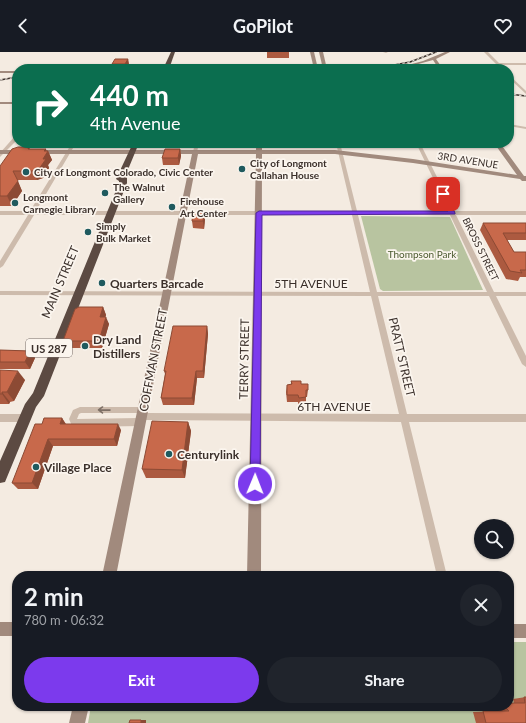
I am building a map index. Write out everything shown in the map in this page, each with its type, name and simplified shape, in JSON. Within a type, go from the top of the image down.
[{"type":"highway","points":[[168,64],[173,52]]},
{"type":"highway","name":"MAIN STREET","points":[[0,477],[31,404],[38,396],[108,213],[123,183],[124,174],[134,148]]},
{"type":"street","points":[[312,52],[315,64]]},
{"type":"street","points":[[318,52],[321,64]]},
{"type":"street","points":[[321,52],[325,64]]},
{"type":"street","points":[[415,64],[434,59],[448,52]]},
{"type":"street","points":[[486,52],[498,64],[526,64]]},
{"type":"street","points":[[434,59],[438,64]]},
{"type":"street","points":[[0,72],[12,72]]},
{"type":"street","points":[[514,81],[526,93]]},
{"type":"street","points":[[0,103],[12,103]]},
{"type":"street","points":[[514,126],[526,128]]},
{"type":"street","points":[[1,153],[12,142]]},
{"type":"street","points":[[0,266],[71,148]]},
{"type":"street","name":"COFFMAN STREET","points":[[110,571],[196,148]]},
{"type":"street","name":"3RD AVENUE","points":[[1,153],[195,152],[259,148],[341,153],[428,163],[525,179]]},
{"type":"street","name":"TERRY STREET","points":[[254,571],[259,148]]},
{"type":"street","name":"PRATT STREET","points":[[340,148],[441,571]]},
{"type":"street","name":"BROSS STREET","points":[[420,148],[526,364]]},
{"type":"street","points":[[501,148],[525,179]]},
{"type":"street","points":[[0,213],[526,213]]},
{"type":"street","name":"5TH AVENUE","points":[[0,293],[526,294]]},
{"type":"street","name":"6TH AVENUE","points":[[142,416],[79,424],[75,423],[73,419],[76,412],[80,410],[142,416],[526,418]]},
{"type":"street","points":[[0,418],[25,418]]},
{"type":"street","points":[[0,629],[12,629]]},
{"type":"street","points":[[514,631],[526,631]]},
{"type":"street","points":[[77,723],[80,711]]},
{"type":"green space","name":"Thompson Park","points":[[361,216],[450,217],[483,290],[383,291],[380,289]]},
{"type":"green space","points":[[514,642],[526,642],[526,723],[88,723],[90,711],[514,711]]},
{"type":"building","points":[[115,59],[128,59],[125,64],[112,64]]},
{"type":"building","points":[[28,148],[46,149],[44,151],[48,151],[43,159],[46,159],[39,169],[33,171],[13,171],[18,181],[7,196],[0,196],[0,166],[12,149]]},
{"type":"building","points":[[165,149],[180,149],[178,158],[162,158]]},
{"type":"building","points":[[193,212],[204,212],[203,221],[192,221]]},
{"type":"building","points":[[483,223],[526,223],[526,233],[503,233],[514,252],[526,252],[526,270],[520,270],[522,273],[510,271]]},
{"type":"building","points":[[79,307],[103,307],[100,317],[106,317],[99,341],[63,341],[75,309]]},
{"type":"building","points":[[173,326],[207,326],[203,371],[196,371],[192,398],[161,398],[166,371],[164,371]]},
{"type":"building","points":[[0,350],[30,351],[25,362],[0,362]]},
{"type":"building","points":[[0,370],[18,371],[7,392],[2,392],[2,394],[0,394]]},
{"type":"building","points":[[291,381],[301,381],[301,384],[308,384],[306,397],[299,398],[298,395],[287,395],[287,385],[292,384]]},
{"type":"building","points":[[44,418],[62,418],[60,424],[118,424],[114,439],[48,439],[32,483],[12,483],[35,424],[42,424]]},
{"type":"building","name":"Centurylink","points":[[152,421],[188,422],[182,470],[142,469]]},
{"type":"building","points":[[524,697],[526,697],[526,723],[486,723],[483,711],[514,711],[514,703],[525,703]]},
{"type":"building","points":[[130,720],[141,720],[141,723],[129,723]]},
{"type":"railway","points":[[399,64],[410,62],[436,52]]},
{"type":"railway","points":[[0,80],[12,78]]},
{"type":"railway","points":[[514,95],[526,96]]},
{"type":"place","name":"City of Longmont Callahan House","points":[[242,169]]},
{"type":"place","name":"City of Longmont Colorado, Civic Center","points":[[26,172]]},
{"type":"place","name":"The Walnut Gallery","points":[[105,193]]},
{"type":"place","name":"Longmont Carnegie Library","points":[[15,203]]},
{"type":"place","name":"Firehouse Art Center","points":[[172,207]]},
{"type":"place","name":"Simply Bulk Market","points":[[88,232]]},
{"type":"place","name":"Quarters Barcade","points":[[102,283]]},
{"type":"place","name":"Dry Land Distillers","points":[[85,346]]},
{"type":"place","name":"Centurylink","points":[[169,454]]},
{"type":"place","name":"Village Place","points":[[36,467]]},
{"type":"route","points":[[255,484],[259,213],[452,213],[443,194]]}]
